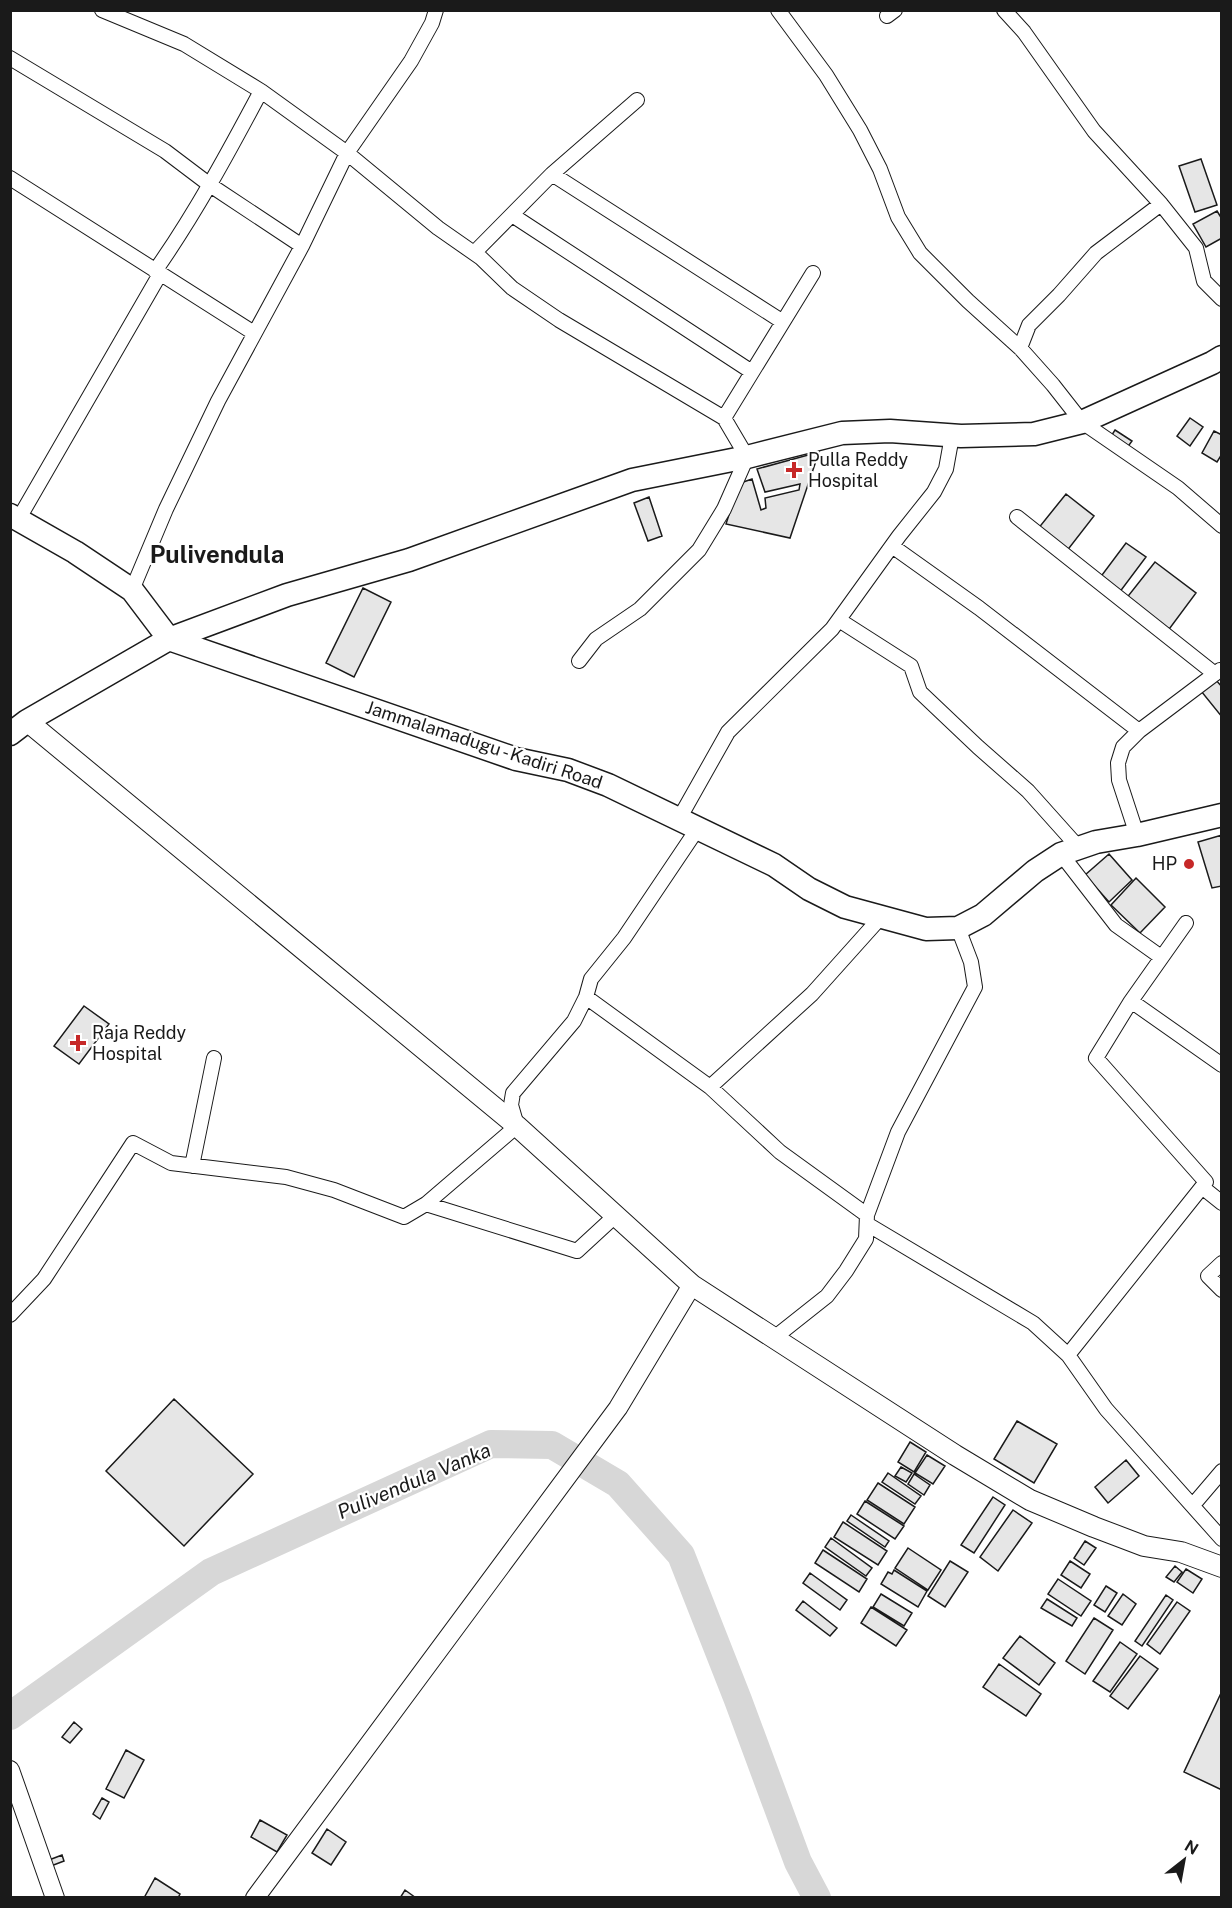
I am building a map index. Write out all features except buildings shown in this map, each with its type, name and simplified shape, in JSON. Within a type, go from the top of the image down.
[{"type":"main road","points":[[1221,357],[1082,422],[1034,434],[952,436],[890,431],[842,433],[747,457],[632,480],[409,560],[287,595],[164,642],[19,728],[517,1126],[692,1285],[955,1455],[1030,1500],[1144,1546],[1181,1552],[1221,1567]]},
{"type":"main road","points":[[13,522],[75,552],[132,590],[164,642]]},
{"type":"main road","points":[[13,522],[49,551],[93,578],[164,642]]},
{"type":"main road","name":"Jammalamadugu - Kadiri Road","points":[[164,642],[516,759],[568,770],[608,785],[774,865],[809,889],[845,908],[926,929],[958,928],[983,915],[1035,871],[1070,851],[1096,842],[1137,836],[1221,815]]},
{"type":"street","points":[[132,590],[171,498],[218,401],[302,246],[347,153],[411,61],[432,23],[436,10]]},
{"type":"street","points":[[778,10],[826,75],[860,130],[880,169],[898,217],[920,253],[1020,348],[1082,422],[1178,488],[1221,526]]},
{"type":"street","points":[[1004,10],[1024,32],[1094,131],[1161,204],[1196,248],[1204,281],[1221,299]]},
{"type":"street","points":[[110,12],[184,44],[261,91],[347,153],[438,228],[474,253],[512,288],[559,320],[724,418],[747,457],[724,509],[699,550],[640,609],[596,639],[579,661]]},
{"type":"street","points":[[10,58],[165,151],[210,186],[302,246]]},
{"type":"street","points":[[13,522],[210,186],[261,91]]},
{"type":"street","points":[[474,253],[552,174],[637,100]]},
{"type":"street","points":[[552,174],[783,322]]},
{"type":"street","points":[[10,178],[255,333]]},
{"type":"street","points":[[1020,348],[1029,325],[1096,253],[1161,204]]},
{"type":"street","points":[[512,214],[752,372]]},
{"type":"street","points":[[724,418],[813,273]]},
{"type":"street","points":[[10,1315],[44,1280],[133,1143],[171,1163],[286,1177],[334,1190],[404,1216],[426,1204],[517,1126],[511,1105],[513,1093],[574,1021],[586,997],[591,979],[624,938],[688,823],[728,732],[799,663],[839,620],[934,492],[946,469],[952,436]]},
{"type":"street","points":[[1017,517],[1218,671],[1139,731],[1123,747],[1118,763],[1119,780],[1137,836]]},
{"type":"street","points":[[892,546],[979,608],[1139,731]]},
{"type":"street","points":[[839,620],[911,666],[920,692],[1028,790],[1070,851],[1116,925],[1161,957]]},
{"type":"street","points":[[710,1087],[812,994],[881,917]]},
{"type":"street","points":[[1068,1355],[1206,1182],[1096,1058],[1131,1001],[1186,923]]},
{"type":"street","points":[[774,1338],[827,1296],[866,1239],[867,1220],[898,1132],[975,987],[971,962],[958,928]]},
{"type":"street","points":[[586,997],[710,1087],[780,1152],[867,1220],[1033,1323],[1068,1355],[1106,1409],[1221,1539]]},
{"type":"street","points":[[1131,1001],[1221,1065]]},
{"type":"street","points":[[192,1166],[214,1058]]},
{"type":"street","points":[[1202,1187],[1221,1203]]},
{"type":"street","points":[[426,1204],[577,1251],[615,1216]]},
{"type":"street","points":[[1221,1263],[1208,1276],[1221,1290]]},
{"type":"street","points":[[255,1898],[618,1408],[692,1285]]},
{"type":"street","points":[[1193,1505],[1221,1471]]},
{"type":"street","points":[[10,1770],[55,1898]]},
{"type":"waterway","name":"Pulivendula Vanka","points":[[10,1716],[211,1572],[491,1444],[552,1445],[618,1484],[681,1555],[798,1862],[817,1898]]},
{"type":"place","name":"Pulla Reddy Hospital","points":[[794,470]]},
{"type":"place","name":"HP","points":[[1189,864]]},
{"type":"place","name":"Raja Reddy Hospital","points":[[78,1043]]},
{"type":"district","name":"Pulivendula","points":[[217,555]]}]
